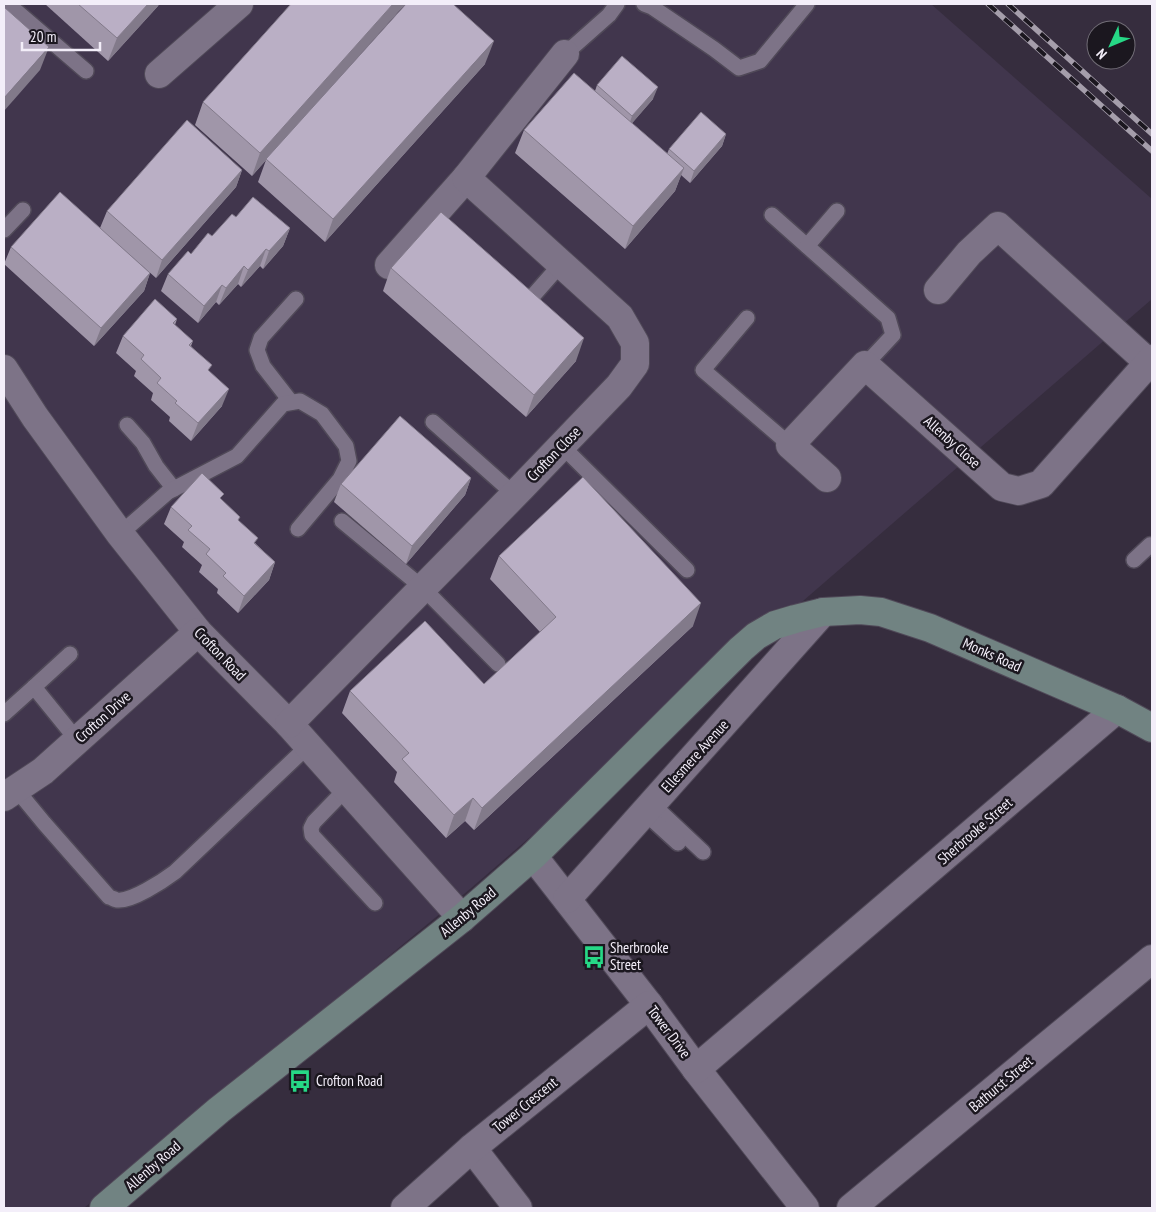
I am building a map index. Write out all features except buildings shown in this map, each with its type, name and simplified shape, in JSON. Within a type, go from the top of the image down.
[{"type":"main road","name":"Monks Road","points":[[823,612],[842,610],[881,612],[930,628],[1117,709],[1152,728]]},
{"type":"main road","name":"Allenby Road","points":[[104,1208],[219,1110],[462,918],[533,856],[748,642],[775,625],[823,612]]},
{"type":"street","points":[[159,74],[239,4]]},
{"type":"street","points":[[389,265],[466,178],[565,54]]},
{"type":"street","name":"Crofton Close","points":[[289,724],[515,495],[619,386],[635,364],[635,343],[620,317],[466,178]]},
{"type":"street","points":[[938,290],[969,253],[998,226],[1151,361]]},
{"type":"street","name":"Allenby Close","points":[[865,365],[1002,487],[1019,491],[1041,484],[1151,361]]},
{"type":"street","points":[[827,478],[790,445],[865,365]]},
{"type":"street","name":"Crofton Road","points":[[4,369],[35,417],[120,534],[198,632],[289,724],[462,918]]},
{"type":"street","name":"Ellesmere Avenue","points":[[567,899],[823,612]]},
{"type":"street","name":"Crofton Drive","points":[[10,793],[43,771],[198,632]]},
{"type":"street","name":"Sherbrooke Street","points":[[696,1069],[1117,709]]},
{"type":"street","name":"Tower Drive","points":[[533,856],[805,1208]]},
{"type":"street","name":"Bathurst Street","points":[[851,1208],[1152,959]]},
{"type":"street","name":"Tower Crescent","points":[[405,1208],[472,1148],[649,1005]]},
{"type":"street","points":[[472,1148],[518,1208]]},
{"type":"lane","points":[[8,4],[86,71]]},
{"type":"lane","points":[[565,54],[609,15],[617,4]]},
{"type":"lane","points":[[644,4],[652,7],[739,68],[760,61],[807,4]]},
{"type":"lane","points":[[4,230],[24,210]]},
{"type":"lane","points":[[807,246],[837,210]]},
{"type":"lane","points":[[772,215],[888,318],[893,335],[865,365]]},
{"type":"lane","points":[[532,297],[561,264]]},
{"type":"lane","points":[[291,402],[263,366],[257,350],[261,338],[296,299]]},
{"type":"lane","points":[[748,318],[703,370],[790,445]]},
{"type":"lane","points":[[120,534],[168,492],[237,456],[283,404],[300,400],[322,414],[346,446],[349,461],[340,479],[298,529]]},
{"type":"lane","points":[[433,422],[515,495]]},
{"type":"lane","points":[[127,424],[143,443],[156,466],[174,489]]},
{"type":"lane","points":[[562,446],[687,570]]},
{"type":"lane","points":[[342,521],[424,588],[498,664]]},
{"type":"lane","points":[[1134,560],[1151,543]]},
{"type":"lane","points":[[4,714],[70,654]]},
{"type":"lane","points":[[34,688],[77,740]]},
{"type":"lane","points":[[10,793],[44,823],[109,896],[116,900],[124,899],[139,894],[175,872],[308,746]]},
{"type":"lane","points":[[346,789],[314,822],[311,828],[312,836],[376,903]]},
{"type":"lane","points":[[648,808],[700,855]]},
{"type":"shaded area","points":[[4,4],[931,4],[1152,199],[1152,299],[470,889],[84,1208],[4,1208]]},
{"type":"railway","points":[[988,4],[1152,151]]},
{"type":"railway","points":[[1008,4],[1152,134]]},
{"type":"place","name":"Sherbrooke Street","points":[[594,957]]},
{"type":"place","name":"Crofton Road","points":[[300,1081]]}]
